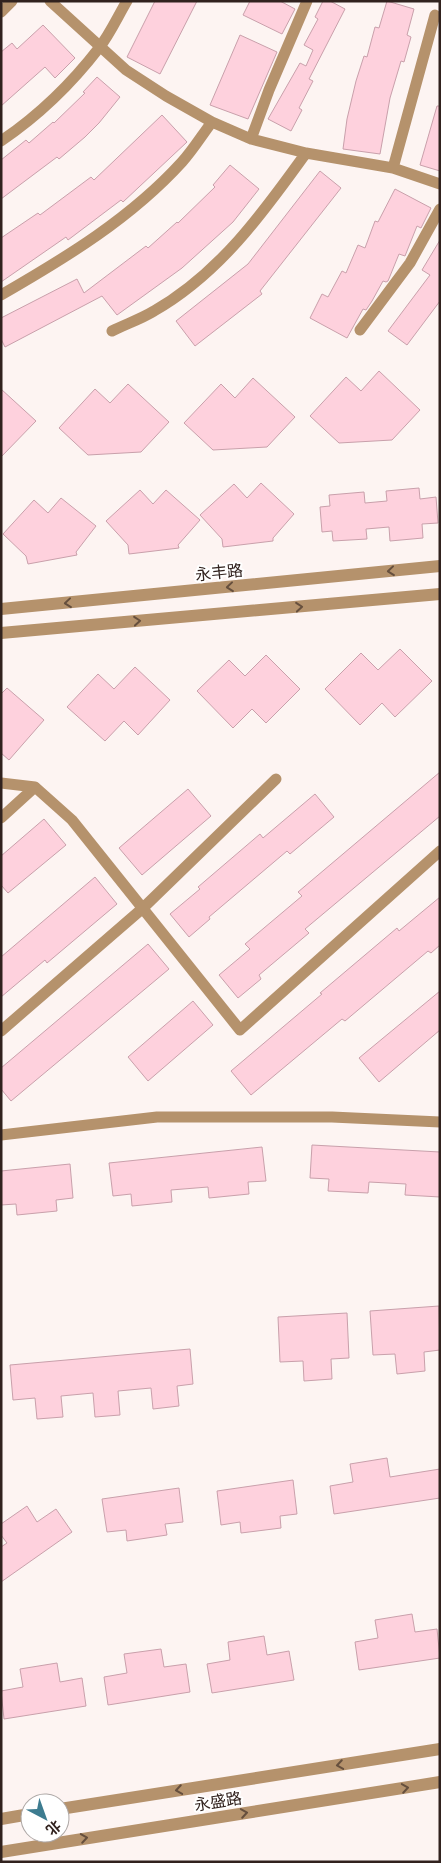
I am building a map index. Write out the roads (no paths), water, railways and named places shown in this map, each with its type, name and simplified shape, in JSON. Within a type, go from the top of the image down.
[{"type":"street","points":[[1,12],[12,1]]},
{"type":"street","points":[[50,1],[126,70],[166,96],[212,122],[251,140],[306,153],[393,168],[440,184]]},
{"type":"street","points":[[1,141],[19,129],[55,97],[100,47],[127,1]]},
{"type":"street","points":[[251,140],[269,90],[307,1]]},
{"type":"street","points":[[393,168],[435,15]]},
{"type":"street","points":[[1,295],[59,262],[101,234],[142,201],[184,161],[212,122]]},
{"type":"street","points":[[112,331],[154,311],[204,276],[240,240],[270,203],[306,153]]},
{"type":"street","points":[[360,330],[410,263],[440,209]]},
{"type":"street","name":"永丰路","points":[[1,609],[440,566]]},
{"type":"street","points":[[1,632],[440,594]]},
{"type":"street","points":[[1,1031],[143,908],[276,779]]},
{"type":"street","points":[[1,783],[35,787],[72,820],[240,1030],[440,851]]},
{"type":"street","points":[[1,818],[35,787]]},
{"type":"street","points":[[1,1135],[157,1118],[332,1118],[440,1122]]},
{"type":"street","name":"永盛路","points":[[70,1807],[440,1749]]},
{"type":"street","name":"永盛路","points":[[1,1852],[440,1782]]},
{"type":"street","points":[[1,1819],[20,1816]]}]
